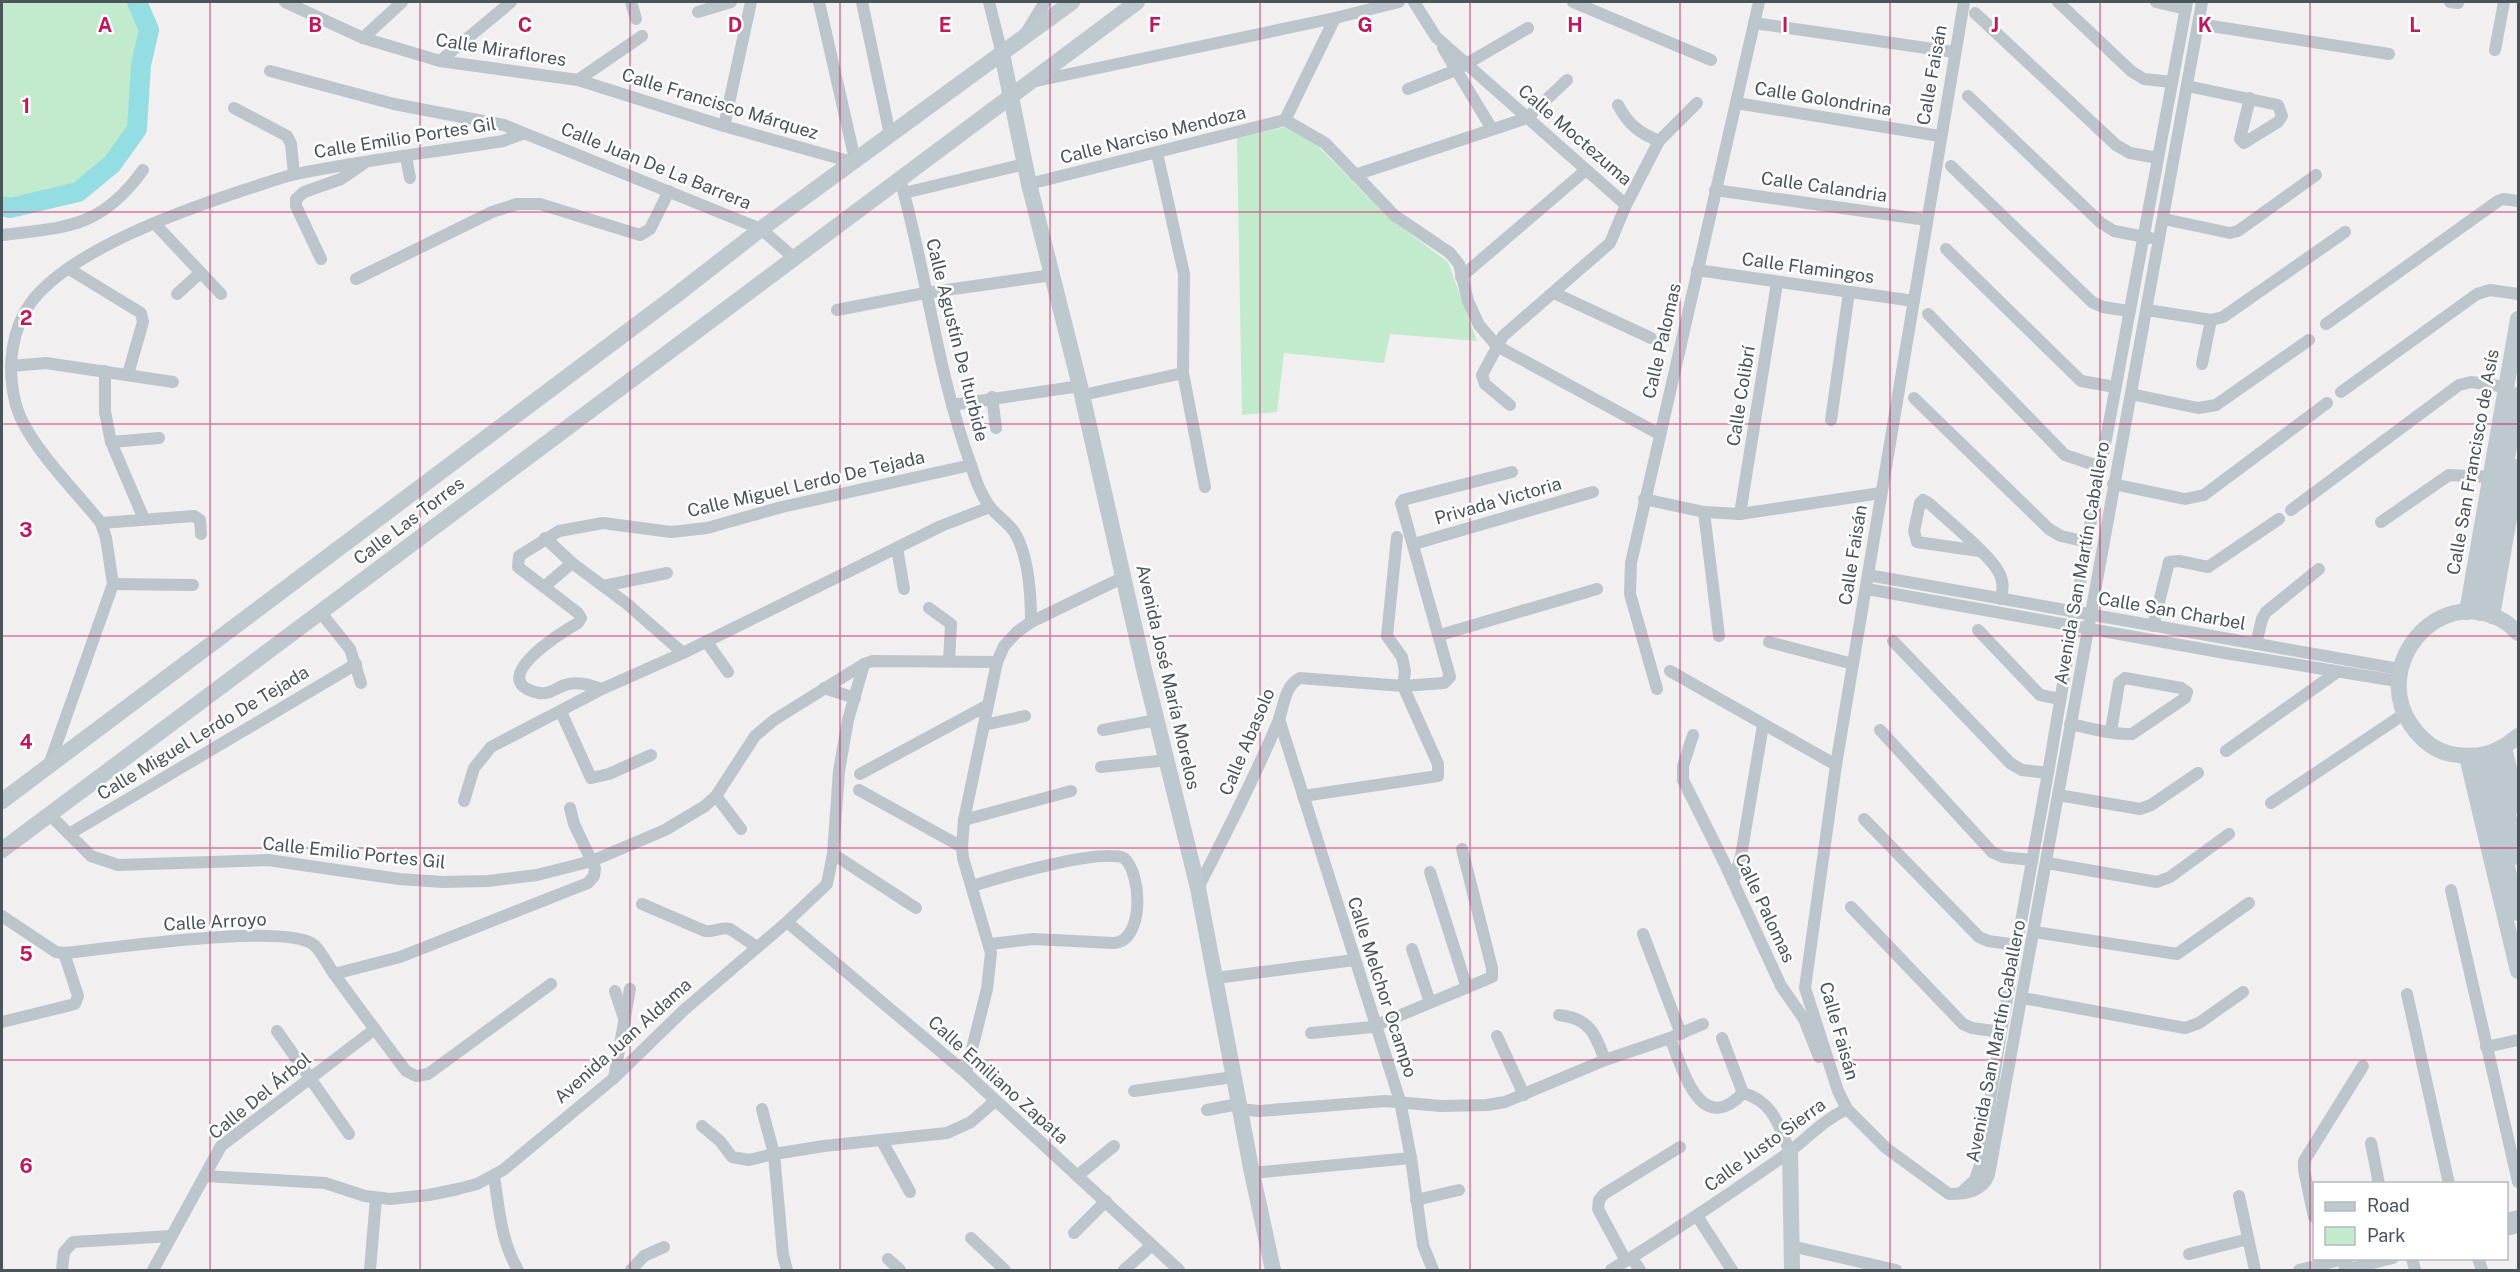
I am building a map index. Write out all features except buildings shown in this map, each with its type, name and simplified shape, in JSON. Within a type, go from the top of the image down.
[{"type":"main road","name":"Calle Juan De La Barrera","points":[[761,229],[1072,2]]},
{"type":"main road","points":[[793,257],[902,186],[1010,95],[1137,2]]},
{"type":"main road","name":"Avenida José María Morelos","points":[[1002,54],[1029,183],[1082,390],[1157,720],[1198,888],[1233,1077],[1273,1270]]},
{"type":"main road","name":"Calle Las Torres","points":[[2,801],[761,229]]},
{"type":"main road","name":"Calle Las Torres","points":[[2,850],[793,257]]},
{"type":"main road","name":"Calle San Francisco de Asís","points":[[2485,615],[2512,391],[2518,319]]},
{"type":"main road","name":"Calle San Francisco de Asís","points":[[2485,615],[2490,477],[2512,391]]},
{"type":"main road","points":[[2485,615],[2518,467]]},
{"type":"main road","points":[[2485,615],[2518,527]]},
{"type":"main road","points":[[2518,633],[2485,615],[2444,617],[2424,629],[2408,647],[2398,675],[2399,698],[2404,714],[2419,736],[2442,752],[2486,753],[2518,736]]},
{"type":"main road","points":[[2486,753],[2518,806]]},
{"type":"main road","points":[[2486,753],[2518,857]]},
{"type":"main road","points":[[2486,753],[2518,913]]},
{"type":"main road","points":[[2486,753],[2518,971]]},
{"type":"main road","points":[[1790,1152],[1791,1246],[1796,1268]]},
{"type":"street","name":"Calle Miraflores","points":[[285,2],[301,5],[363,38],[440,61],[578,80]]},
{"type":"street","points":[[363,38],[402,2]]},
{"type":"street","points":[[440,61],[511,2]]},
{"type":"street","points":[[631,2],[636,19]]},
{"type":"street","points":[[698,12],[731,2]]},
{"type":"street","points":[[724,126],[751,2]]},
{"type":"street","points":[[819,2],[854,161]]},
{"type":"street","points":[[862,2],[890,135]]},
{"type":"street","points":[[989,2],[1002,54]]},
{"type":"street","points":[[1023,39],[1045,2]]},
{"type":"street","points":[[1029,82],[1335,18],[1399,2]]},
{"type":"street","name":"Calle Moctezuma","points":[[1414,2],[1436,37],[1461,67],[1527,118],[1626,205],[1610,243],[1503,336],[1497,346],[1484,370],[1482,381],[1510,405]]},
{"type":"street","points":[[1573,2],[1711,60]]},
{"type":"street","name":"Calle Palomas","points":[[1657,689],[1630,594],[1631,563],[1696,270],[1759,2]]},
{"type":"street","name":"Calle Faisán","points":[[1848,1109],[1838,1091],[1805,988],[1836,765],[1964,2]]},
{"type":"street","points":[[2058,2],[2131,71],[2144,79],[2172,82]]},
{"type":"street","points":[[2156,2],[2186,5]]},
{"type":"street","name":"Avenida San Martín Caballero","points":[[1962,1192],[1978,1190],[1986,1183],[1989,1175],[2035,932],[2070,724],[2202,2]]},
{"type":"street","points":[[2495,50],[2504,2]]},
{"type":"street","name":"Avenida San Martín Caballero","points":[[1962,1192],[1975,1179],[1980,1165],[2001,1032],[2087,542],[2186,5]]},
{"type":"street","points":[[1975,13],[2116,146],[2130,153],[2158,158]]},
{"type":"street","points":[[1335,18],[1285,120],[1325,143],[1394,215],[1450,253],[1460,264],[1468,301],[1479,325],[1497,346],[1659,434]]},
{"type":"street","points":[[1754,23],[1954,52]]},
{"type":"street","points":[[2199,24],[2389,54]]},
{"type":"street","points":[[1408,89],[1461,67],[1528,28]]},
{"type":"street","points":[[578,80],[642,36]]},
{"type":"street","points":[[1461,67],[1492,129]]},
{"type":"street","name":"Calle Juan De La Barrera","points":[[270,71],[394,104],[504,125],[761,229]]},
{"type":"street","name":"Calle Francisco Márquez","points":[[578,80],[724,126],[854,161]]},
{"type":"street","points":[[1355,175],[1527,118],[1567,80]]},
{"type":"street","points":[[2187,86],[2250,98]]},
{"type":"street","points":[[1968,96],[2101,224],[2114,231],[2160,239]]},
{"type":"street","points":[[1626,205],[1659,141],[1697,103]]},
{"type":"street","name":"Calle Golondrina","points":[[1736,104],[1940,136]]},
{"type":"street","points":[[1618,105],[1627,122],[1642,135],[1659,141]]},
{"type":"street","points":[[234,108],[287,136],[291,144],[294,174]]},
{"type":"street","name":"Calle Narciso Mendoza","points":[[1029,183],[1285,120]]},
{"type":"street","name":"Calle Emilio Portes Gil","points":[[101,523],[32,438],[15,402],[11,366],[12,347],[24,314],[40,292],[69,269],[110,243],[207,202],[294,174],[503,141],[522,134]]},
{"type":"street","points":[[1156,153],[1184,274],[1184,373],[1205,487]]},
{"type":"street","points":[[406,157],[410,178]]},
{"type":"street","points":[[321,259],[296,206],[296,199],[304,192],[341,179],[365,163]]},
{"type":"street","points":[[902,186],[1025,164]]},
{"type":"street","points":[[1951,166],[2092,302],[2103,307],[2129,311]]},
{"type":"street","points":[[2,234],[82,223],[121,199],[143,170]]},
{"type":"street","points":[[1461,277],[1586,170]]},
{"type":"street","points":[[2163,219],[2230,233],[2238,231],[2316,175]]},
{"type":"street","name":"Calle Agustín De Iturbide","points":[[902,186],[952,405],[970,465],[990,507],[1014,531],[1022,549],[1031,621]]},
{"type":"street","name":"Calle Calandria","points":[[1715,190],[1927,219]]},
{"type":"street","points":[[356,279],[492,212],[517,204],[540,204],[640,235],[650,230],[669,191]]},
{"type":"street","points":[[2326,324],[2498,201],[2503,199],[2518,201]]},
{"type":"street","points":[[155,224],[221,294]]},
{"type":"street","points":[[761,229],[793,257]]},
{"type":"street","points":[[2147,310],[2211,320],[2223,317],[2345,232]]},
{"type":"street","points":[[1946,249],[2081,381],[2115,387]]},
{"type":"street","points":[[69,269],[135,309],[142,318],[128,374]]},
{"type":"street","name":"Calle Flamingos","points":[[1696,270],[1914,301]]},
{"type":"street","points":[[177,294],[200,273]]},
{"type":"street","points":[[837,310],[925,293],[1052,275]]},
{"type":"street","name":"Calle Colibrí","points":[[1740,514],[1777,283]]},
{"type":"street","points":[[2342,392],[2477,294],[2490,290],[2518,294]]},
{"type":"street","points":[[1832,420],[1849,292]]},
{"type":"street","points":[[1554,293],[1651,338]]},
{"type":"street","points":[[1928,315],[2065,454],[2101,467]]},
{"type":"street","points":[[2202,364],[2211,320]]},
{"type":"street","points":[[2131,394],[2198,408],[2216,405],[2309,340]]},
{"type":"street","points":[[11,366],[46,363],[173,382]]},
{"type":"street","points":[[105,371],[105,412],[111,442],[144,519]]},
{"type":"street","points":[[952,405],[992,397],[1082,390],[1184,373]]},
{"type":"street","points":[[2291,510],[2459,384],[2471,382],[2512,391]]},
{"type":"street","points":[[992,397],[996,428]]},
{"type":"street","points":[[1914,398],[2049,529],[2061,536],[2087,542]]},
{"type":"street","points":[[2114,484],[2185,499],[2204,495],[2327,403]]},
{"type":"street","points":[[111,442],[159,438]]},
{"type":"street","name":"Calle Miguel Lerdo De Tejada","points":[[544,587],[518,567],[516,561],[519,556],[559,531],[603,523],[671,532],[707,528],[782,507],[970,465]]},
{"type":"street","points":[[1512,472],[1403,500],[1401,503],[1440,635],[1598,589]]},
{"type":"street","points":[[2381,522],[2449,475],[2490,477]]},
{"type":"street","name":"Privada Victoria","points":[[1414,544],[1593,492]]},
{"type":"street","points":[[1644,499],[1704,512],[1740,514],[1881,493]]},
{"type":"street","points":[[1979,551],[1917,542],[1914,531],[1920,502],[1923,500],[1930,504],[1979,551],[1998,571],[2002,579],[2001,598]]},
{"type":"street","points":[[464,801],[474,768],[484,753],[499,742],[602,689],[683,653],[941,526],[990,507]]},
{"type":"street","points":[[1704,512],[1719,636]]},
{"type":"street","points":[[49,765],[113,584],[106,538],[101,523],[194,516],[200,520],[201,534]]},
{"type":"street","points":[[2153,626],[2169,562],[2179,561],[2202,567],[2216,565],[2279,519]]},
{"type":"street","points":[[1303,796],[1438,776],[1438,764],[1402,686],[1405,671],[1402,657],[1387,636],[1397,537]]},
{"type":"street","points":[[545,538],[572,563],[683,653]]},
{"type":"street","points":[[897,548],[904,589]]},
{"type":"street","points":[[572,563],[544,587],[578,613],[581,618],[578,623],[536,650],[521,669],[520,680],[524,686],[538,693],[547,693],[566,685],[583,683],[602,689]]},
{"type":"street","points":[[2256,644],[2266,612],[2319,569]]},
{"type":"street","points":[[603,586],[668,573]]},
{"type":"street","name":"Calle San Charbel","points":[[1868,575],[2256,644],[2398,675]]},
{"type":"street","points":[[966,1074],[991,970],[990,944],[962,847],[964,820],[997,662],[1010,638],[1031,621],[1124,577]]},
{"type":"street","points":[[113,584],[193,585]]},
{"type":"street","name":"Calle San Charbel","points":[[1866,589],[2337,672],[2398,675]]},
{"type":"street","points":[[929,608],[951,624],[949,661]]},
{"type":"street","points":[[321,613],[350,649],[361,683]]},
{"type":"street","points":[[1978,630],[2040,695],[2060,699]]},
{"type":"street","name":"Calle Abasolo","points":[[1198,888],[1279,719],[1292,684],[1300,678],[1402,686],[1444,683],[1450,677],[1440,635]]},
{"type":"street","points":[[706,641],[728,672]]},
{"type":"street","points":[[1893,641],[2010,763],[2022,770],[2048,773]]},
{"type":"street","points":[[1769,642],[1853,664]]},
{"type":"street","name":"Calle Emilio Portes Gil","points":[[48,814],[91,856],[118,865],[268,860],[420,882],[467,882],[527,876],[592,861],[664,830],[705,806],[716,796],[755,736],[774,720],[864,664],[872,661],[997,662]]},
{"type":"street","name":"Calle Miguel Lerdo De Tejada","points":[[69,834],[356,664]]},
{"type":"street","name":"Avenida Juan Aldama","points":[[205,1176],[325,1184],[376,1198],[404,1198],[468,1186],[494,1176],[614,1078],[684,1010],[787,922],[826,884],[833,854],[839,771],[864,664]]},
{"type":"street","points":[[1670,671],[1836,765]]},
{"type":"street","points":[[2226,751],[2337,672]]},
{"type":"street","points":[[2070,724],[2128,734],[2135,733],[2185,698],[2187,692],[2181,688],[2121,679],[2111,731]]},
{"type":"street","points":[[824,688],[855,698]]},
{"type":"street","points":[[860,774],[988,705]]},
{"type":"street","points":[[561,712],[591,778],[609,774],[651,755]]},
{"type":"street","points":[[2271,803],[2404,714]]},
{"type":"street","points":[[984,725],[1025,716]]},
{"type":"street","name":"Calle Melchor Ocampo","points":[[1279,719],[1400,1101],[1411,1158],[1423,1245],[1433,1270]]},
{"type":"street","points":[[1103,730],[1157,720]]},
{"type":"street","points":[[1733,882],[1741,856],[1763,725]]},
{"type":"street","points":[[1880,730],[1992,852],[2003,857],[2032,860]]},
{"type":"street","name":"Calle Palomas","points":[[1693,735],[1683,766],[1683,780],[1781,986],[1804,1018],[1819,1059],[1838,1091]]},
{"type":"street","points":[[1101,767],[1168,760]]},
{"type":"street","points":[[2058,795],[2140,809],[2151,805],[2198,773]]},
{"type":"street","points":[[859,790],[962,847]]},
{"type":"street","points":[[964,820],[1071,791]]},
{"type":"street","points":[[716,796],[741,829]]},
{"type":"street","points":[[334,974],[400,957],[586,884],[596,871],[574,824],[570,808]]},
{"type":"street","points":[[1864,819],[1978,937],[1988,941],[2017,945]]},
{"type":"street","points":[[2047,863],[2157,882],[2170,877],[2229,834]]},
{"type":"street","points":[[1311,1033],[1363,1029],[1492,977],[1492,968],[1462,849]]},
{"type":"street","points":[[833,854],[916,908]]},
{"type":"street","points":[[972,886],[1037,867],[1110,855],[1124,858],[1134,872],[1136,914],[1132,932],[1124,940],[1113,943],[1033,939],[990,944]]},
{"type":"street","points":[[1430,872],[1467,988]]},
{"type":"street","points":[[2451,890],[2518,1182]]},
{"type":"street","points":[[2035,932],[2176,954],[2249,903]]},
{"type":"street","points":[[642,904],[705,931],[725,927],[757,948]]},
{"type":"street","points":[[1851,907],[1964,1024],[1972,1028],[2001,1032]]},
{"type":"street","points":[[2,916],[56,952],[64,953],[78,996],[75,1004],[2,1022]]},
{"type":"street","name":"Calle Emiliano Zapata","points":[[787,922],[966,1074],[1179,1270]]},
{"type":"street","points":[[1643,934],[1688,1079],[1701,1102],[1717,1109],[1735,1102],[1743,1094]]},
{"type":"street","name":"Calle Arroyo","points":[[64,953],[230,936],[267,936],[308,941],[318,950],[406,1071],[416,1076],[429,1074],[551,984]]},
{"type":"street","points":[[1412,949],[1430,1002]]},
{"type":"street","points":[[1216,978],[1354,960]]},
{"type":"street","points":[[614,1078],[630,989]]},
{"type":"street","points":[[615,991],[625,1020]]},
{"type":"street","points":[[2023,998],[2185,1028],[2199,1023],[2243,992]]},
{"type":"street","points":[[2407,994],[2449,1182]]},
{"type":"street","points":[[1559,1015],[1571,1016],[1587,1024],[1597,1038],[1605,1060]]},
{"type":"street","points":[[1207,1110],[1239,1107],[1259,1111],[1400,1101],[1440,1106],[1486,1105],[1524,1095],[1605,1060],[1676,1036],[1702,1024]]},
{"type":"street","name":"Calle Del Árbol","points":[[153,1270],[216,1154],[227,1141],[375,1029]]},
{"type":"street","points":[[277,1031],[350,1134]]},
{"type":"street","points":[[1497,1036],[1524,1095]]},
{"type":"street","points":[[1722,1038],[1743,1094]]},
{"type":"street","points":[[2486,1047],[2518,1040]]},
{"type":"street","points":[[2313,1212],[2304,1161],[2363,1066]]},
{"type":"street","points":[[1134,1091],[1233,1077]]},
{"type":"street","points":[[1743,1094],[1758,1098],[1770,1108],[1790,1152]]},
{"type":"street","points":[[702,1126],[736,1159],[749,1160],[774,1154],[947,1133],[971,1122],[995,1101]]},
{"type":"street","points":[[762,1109],[774,1154],[783,1255],[787,1270]]},
{"type":"street","name":"Calle Justo Sierra","points":[[1611,1270],[1697,1216],[1790,1152],[1828,1119],[1848,1109],[1886,1148],[1944,1192],[1949,1194],[1962,1192]]},
{"type":"street","points":[[882,1141],[910,1192]]},
{"type":"street","points":[[2371,1143],[2379,1182]]},
{"type":"street","points":[[1077,1176],[1114,1146]]},
{"type":"street","points":[[1640,1270],[1629,1259],[1598,1209],[1599,1200],[1604,1194],[1680,1147]]},
{"type":"street","points":[[1252,1173],[1411,1158]]},
{"type":"street","points":[[494,1176],[504,1234],[509,1252],[518,1270]]},
{"type":"street","points":[[1416,1200],[1459,1190]]},
{"type":"street","points":[[2239,1196],[2255,1270]]},
{"type":"street","points":[[370,1270],[376,1198]]},
{"type":"street","points":[[1074,1233],[1106,1201]]},
{"type":"street","points":[[1697,1216],[1732,1270]]},
{"type":"street","points":[[62,1270],[64,1252],[73,1242],[171,1236]]},
{"type":"street","points":[[971,1238],[1005,1270]]},
{"type":"street","points":[[2189,1254],[2248,1239]]},
{"type":"street","points":[[1124,1270],[1152,1245]]},
{"type":"street","points":[[1791,1246],[1896,1270]]},
{"type":"street","points":[[631,1270],[644,1256],[664,1247]]},
{"type":"street","points":[[888,1259],[900,1270]]},
{"type":"street","points":[[2299,1270],[2325,1261],[2347,1267],[2383,1260]]},
{"type":"green space","points":[[2,2],[137,2],[149,30],[141,65],[137,129],[112,164],[78,192],[10,207],[2,206]]},
{"type":"green space","points":[[1285,127],[1315,143],[1386,216],[1448,262],[1477,341],[1390,334],[1384,363],[1284,353],[1277,412],[1242,415],[1237,138]]},
{"type":"waterway","points":[[2,206],[10,208],[78,192],[112,164],[137,129],[141,65],[149,30],[137,2]]}]
